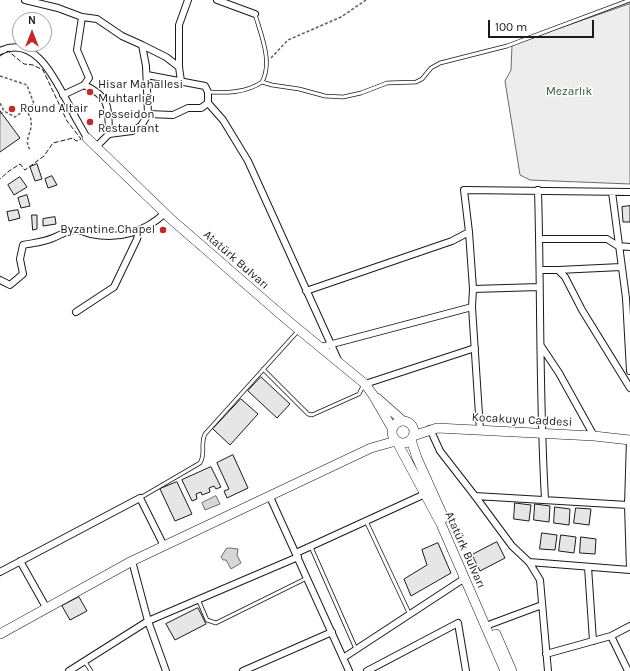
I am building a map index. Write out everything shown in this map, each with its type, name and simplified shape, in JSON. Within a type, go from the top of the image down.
[{"type":"main road","name":"Atatürk Bulvarı","points":[[87,138],[165,213],[299,330],[365,384],[373,395],[425,494],[465,578],[505,671]]},
{"type":"main road","name":"Atatürk Bulvarı","points":[[373,395],[407,422]]},
{"type":"main road","points":[[0,634],[132,561],[270,497],[394,436],[398,422],[407,422],[430,429]]},
{"type":"main road","points":[[394,436],[404,444],[412,438],[414,430],[407,422]]},
{"type":"main road","name":"Kocakuyu Caddesi","points":[[412,438],[430,429],[594,436],[630,440]]},
{"type":"main road","name":"Atatürk Bulvarı","points":[[412,438],[417,458],[512,671]]},
{"type":"street","points":[[25,0],[58,8],[82,17],[97,19],[122,36],[166,57],[179,67]]},
{"type":"street","points":[[181,81],[179,67],[179,25],[188,0]]},
{"type":"street","points":[[217,0],[255,14]]},
{"type":"street","points":[[63,95],[84,85],[89,78],[77,50],[82,17]]},
{"type":"street","points":[[97,146],[109,134],[132,131],[141,126],[148,114],[147,75],[142,45]]},
{"type":"street","points":[[0,50],[12,46],[20,47],[39,58],[54,76],[87,138]]},
{"type":"street","points":[[147,75],[205,86],[208,92],[208,103],[223,120],[248,161],[331,343],[339,364]]},
{"type":"street","points":[[84,85],[103,96],[108,106],[109,134]]},
{"type":"street","points":[[148,114],[173,115],[188,108],[201,108],[208,103]]},
{"type":"street","points":[[480,430],[472,307],[473,289],[464,190],[630,192]]},
{"type":"street","points":[[538,190],[541,434],[545,499]]},
{"type":"street","points":[[612,192],[621,267],[628,299],[630,371]]},
{"type":"street","points":[[0,280],[10,285],[23,274],[20,259],[23,245],[77,230],[91,234],[109,236],[134,233],[154,224],[165,213]]},
{"type":"street","points":[[76,312],[114,287],[138,239],[139,231]]},
{"type":"street","points":[[306,291],[452,242],[469,232]]},
{"type":"street","points":[[539,238],[607,239],[618,246],[630,247]]},
{"type":"street","points":[[540,270],[621,267]]},
{"type":"street","points":[[558,270],[565,277],[582,310],[630,388]]},
{"type":"street","points":[[473,289],[539,287]]},
{"type":"street","points":[[321,347],[331,343],[472,307]]},
{"type":"street","points":[[541,346],[559,373],[594,436]]},
{"type":"street","points":[[365,384],[475,348]]},
{"type":"street","points":[[430,429],[440,451],[512,546],[529,562],[540,580],[548,671]]},
{"type":"street","points":[[529,562],[630,570],[630,520],[628,505],[630,440]]},
{"type":"street","points":[[69,671],[84,660],[148,621],[297,555],[425,494]]},
{"type":"street","points":[[475,496],[628,505]]},
{"type":"street","points":[[270,497],[350,671]]},
{"type":"street","points":[[0,572],[140,498],[164,546]]},
{"type":"street","points":[[20,561],[46,609]]},
{"type":"street","points":[[132,561],[148,621],[166,671]]},
{"type":"street","points":[[588,567],[593,641]]},
{"type":"street","points":[[344,658],[465,578]]},
{"type":"street","points":[[491,624],[542,605]]},
{"type":"street","points":[[367,671],[458,623],[466,671]]},
{"type":"street","points":[[546,654],[611,636],[630,626]]},
{"type":"street","points":[[243,671],[332,632]]},
{"type":"street","points":[[611,636],[628,671]]},
{"type":"lane","points":[[262,82],[272,86],[299,89],[334,97],[361,93],[387,84],[416,82],[422,79],[431,68],[440,63],[507,46],[630,0]]},
{"type":"lane","points":[[208,92],[231,93],[258,85],[262,82],[267,72],[267,60],[255,14]]},
{"type":"lane","points":[[140,498],[200,463],[203,457],[202,441],[206,434],[299,330]]},
{"type":"lane","points":[[263,369],[308,414],[312,415],[359,394],[365,384]]},
{"type":"lane","points":[[366,521],[410,615]]},
{"type":"lane","points":[[311,547],[356,649]]},
{"type":"lane","points":[[198,600],[207,620],[216,623],[307,578]]},
{"type":"lane","points":[[84,660],[91,671]]},
{"type":"path","points":[[267,60],[288,40],[341,17],[366,0]]},
{"type":"path","points":[[0,76],[27,85],[34,104],[15,117],[4,111],[0,103]]},
{"type":"path","points":[[26,109],[31,119],[32,126],[26,140],[27,146],[31,151]]},
{"type":"path","points":[[0,114],[4,111]]},
{"type":"shaded area","name":"Mezarlık","points":[[630,4],[630,184],[530,180],[520,175],[505,81],[511,70],[512,45]]},
{"type":"shaded area","points":[[216,496],[220,504],[205,510],[202,503]]},
{"type":"shaded area","points":[[226,549],[238,549],[237,555],[241,563],[231,569],[226,560],[223,560],[221,557]]},
{"type":"building","points":[[0,111],[20,138],[0,152]]},
{"type":"building","points":[[37,164],[42,179],[35,181],[30,167]]},
{"type":"building","points":[[52,176],[57,185],[48,188],[45,179]]},
{"type":"building","points":[[20,177],[27,187],[14,195],[8,185]]},
{"type":"building","points":[[27,195],[30,206],[21,208],[18,198]]},
{"type":"building","points":[[630,206],[630,222],[623,222],[622,207]]},
{"type":"building","points":[[18,210],[20,218],[9,221],[7,212]]},
{"type":"building","points":[[32,215],[37,215],[37,229],[33,230]]},
{"type":"building","points":[[55,217],[56,224],[43,226],[43,219]]},
{"type":"building","points":[[261,377],[290,404],[277,418],[248,391]]},
{"type":"building","points":[[241,399],[258,414],[230,445],[213,429]]},
{"type":"building","points":[[233,455],[248,488],[227,498],[224,491],[229,489],[217,463]]},
{"type":"building","points":[[211,467],[221,487],[216,489],[214,486],[209,488],[210,492],[202,495],[201,492],[196,494],[197,499],[192,501],[182,480]]},
{"type":"building","points":[[177,482],[192,514],[175,521],[160,489]]},
{"type":"building","points":[[515,503],[531,505],[529,521],[514,519]]},
{"type":"building","points":[[535,504],[550,506],[549,522],[534,520]]},
{"type":"building","points":[[555,507],[570,509],[569,525],[554,523]]},
{"type":"building","points":[[576,508],[591,509],[589,525],[574,523]]},
{"type":"building","points":[[542,533],[557,535],[555,550],[540,549]]},
{"type":"building","points":[[561,535],[576,537],[574,553],[559,551]]},
{"type":"building","points":[[581,537],[596,539],[595,554],[580,553]]},
{"type":"building","points":[[497,542],[505,558],[480,571],[472,555]]},
{"type":"building","points":[[438,543],[451,573],[411,596],[404,579],[427,565],[422,550]]},
{"type":"building","points":[[79,597],[87,611],[70,620],[62,606]]},
{"type":"building","points":[[198,608],[206,624],[175,640],[166,624]]},
{"type":"fence","points":[[0,56],[8,51],[24,64],[33,65],[43,70],[67,121],[81,139],[76,141],[73,138],[53,143],[44,156],[25,170],[20,164],[0,179]]},
{"type":"place","name":"Hisar Mahallesi Muhtarlığı","points":[[90,92]]},
{"type":"place","name":"Round Altair","points":[[12,109]]},
{"type":"place","name":"Posseidon Restaurant","points":[[90,122]]},
{"type":"place","name":"Byzantine Chapel","points":[[163,230]]}]
